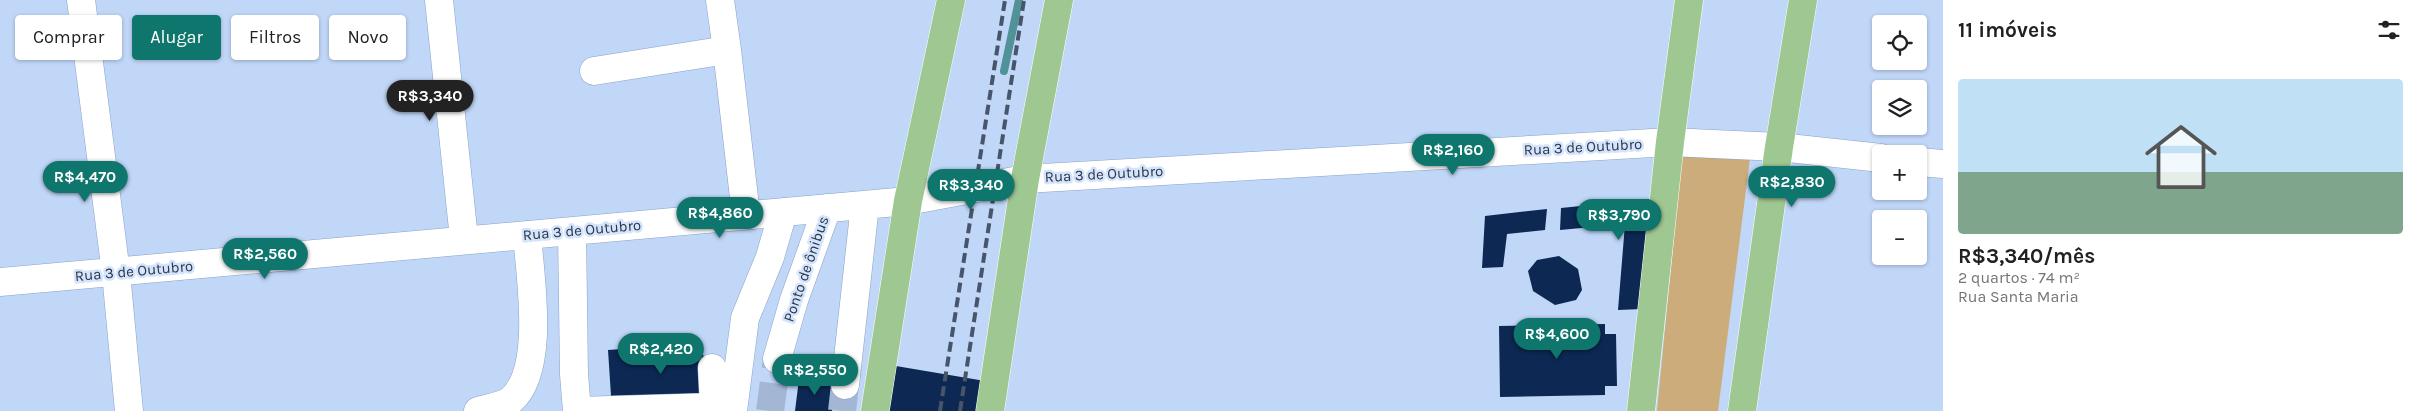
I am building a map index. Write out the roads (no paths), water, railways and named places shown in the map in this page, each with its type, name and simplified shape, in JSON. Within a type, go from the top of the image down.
[{"type":"main road","points":[[875,411],[908,201],[952,0]]},
{"type":"main road","points":[[990,411],[1025,179],[1059,0]]},
{"type":"main road","points":[[1641,411],[1670,142],[1689,0]]},
{"type":"main road","points":[[1742,411],[1779,146],[1802,0]]},
{"type":"street","points":[[81,0],[116,273],[129,406]]},
{"type":"street","points":[[439,0],[464,239]]},
{"type":"street","points":[[720,0],[746,215]]},
{"type":"street","points":[[594,71],[727,50]]},
{"type":"street","name":"Rua 3 de Outubro","points":[[0,282],[116,273],[464,239],[908,201],[1025,179],[1670,142],[1779,146],[1872,157]]},
{"type":"street","points":[[1927,163],[1943,164]]},
{"type":"street","points":[[845,385],[865,205]]},
{"type":"street","name":"Ponto de ônibus","points":[[777,359],[794,300],[827,208]]},
{"type":"street","points":[[733,411],[745,318],[770,257],[783,212]]},
{"type":"street","points":[[572,230],[577,411],[714,407],[712,368]]},
{"type":"street","points":[[478,411],[510,400],[526,377],[534,340],[527,235]]},
{"type":"waterway","points":[[1004,71],[1019,0]]},
{"type":"tunnel","points":[[770,411],[777,359]]},
{"type":"tunnel","points":[[842,411],[845,385]]},
{"type":"railway","points":[[940,411],[1005,0]]},
{"type":"railway","points":[[960,411],[1024,0]]}]
